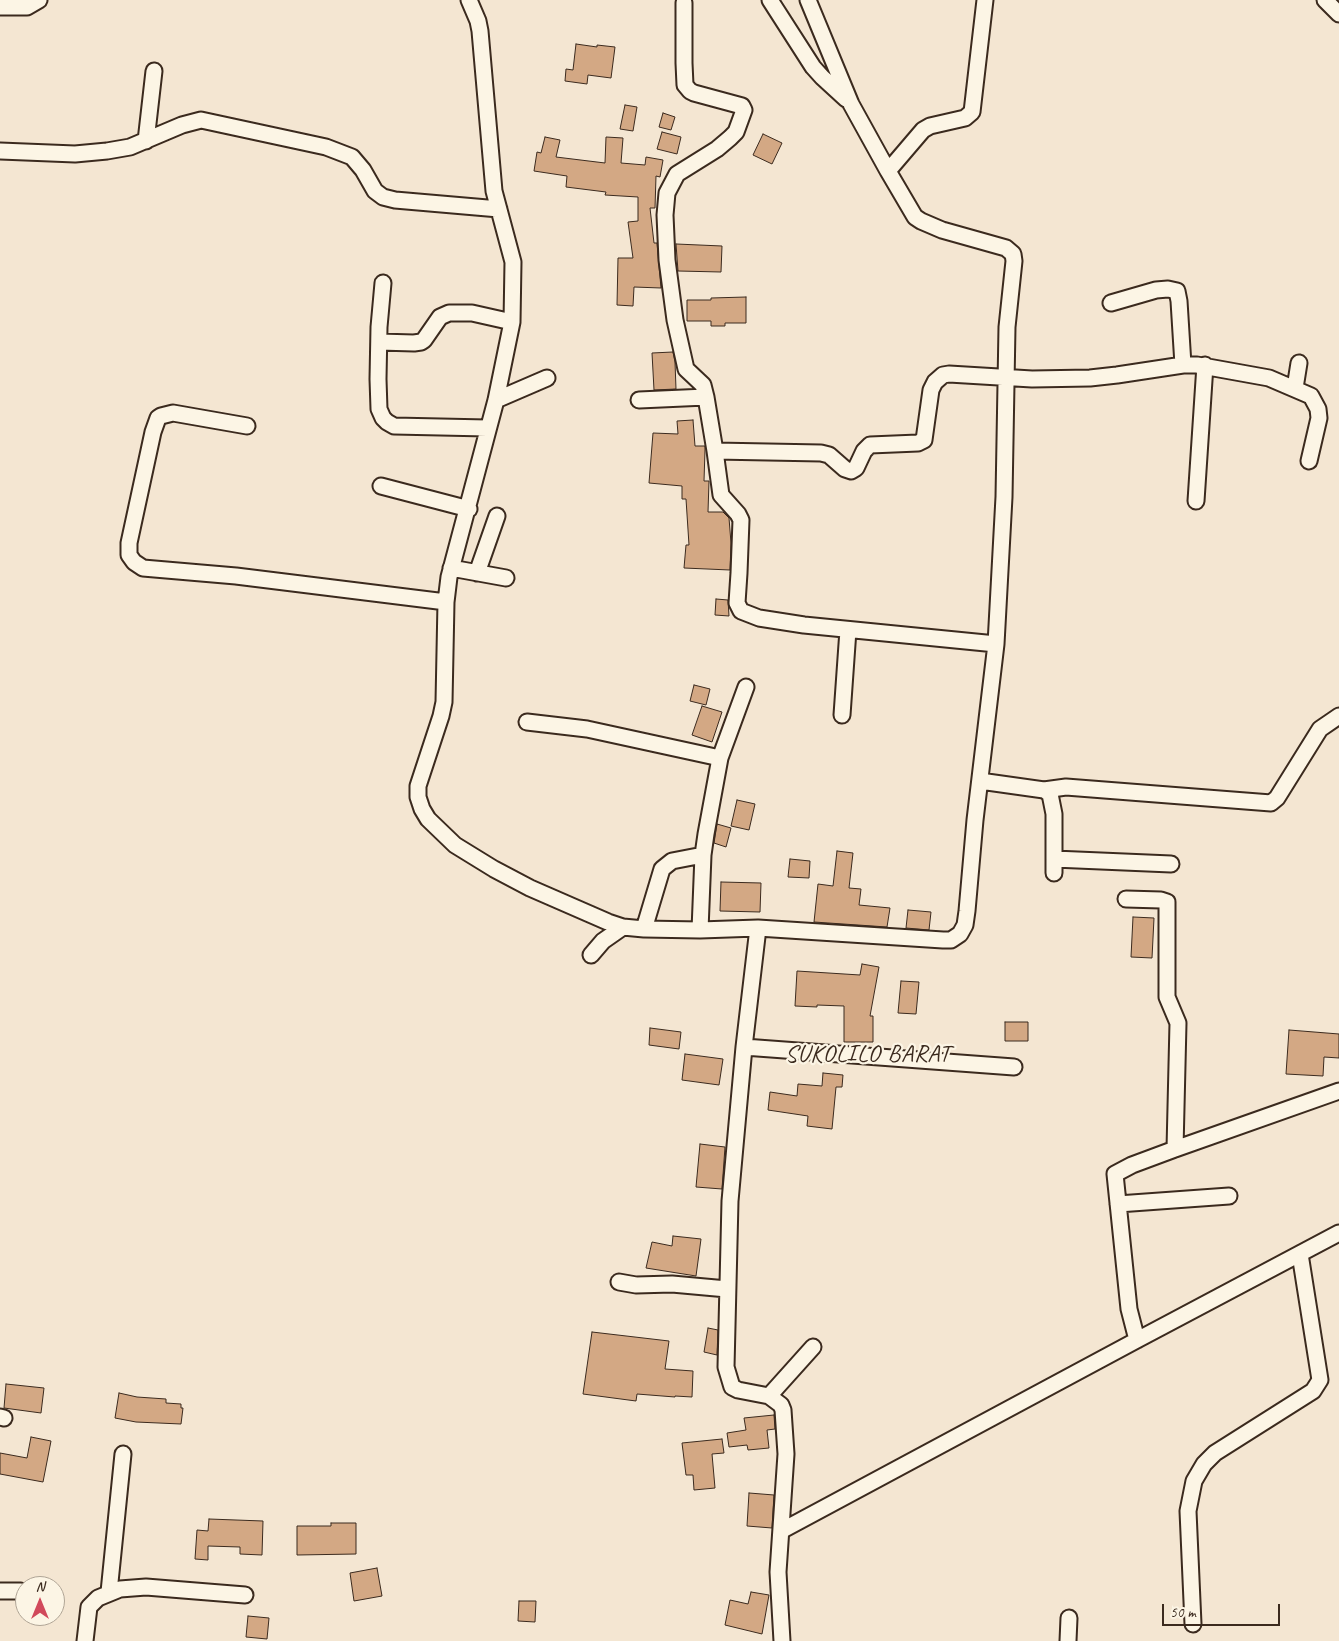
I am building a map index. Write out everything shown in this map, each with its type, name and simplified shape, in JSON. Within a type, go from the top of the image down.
[{"type":"street","points":[[0,7],[27,6],[39,0]]},
{"type":"street","points":[[469,0],[480,31],[494,190],[513,262],[512,322],[496,400],[451,568],[446,602],[444,702],[418,786],[418,797],[422,810],[433,826],[455,845],[494,869],[576,909],[623,926],[644,929],[700,930],[758,928],[943,940],[956,938],[965,925],[996,644],[1004,497],[1007,326],[1014,261],[1012,252],[1006,248],[963,237],[920,221],[912,212],[851,104],[808,0]]},
{"type":"street","points":[[770,0],[813,66],[851,104]]},
{"type":"street","points":[[888,171],[923,130],[930,126],[965,118],[972,112],[985,0]]},
{"type":"street","points":[[1324,0],[1339,14]]},
{"type":"street","points":[[684,4],[686,86],[694,93],[742,106],[744,110],[736,132],[730,138],[717,149],[677,174],[667,193],[665,216],[666,260],[675,320],[686,369],[700,381],[706,397],[721,495],[741,520],[736,603],[739,609],[758,618],[848,630],[996,644]]},
{"type":"street","points":[[146,141],[154,71]]},
{"type":"street","points":[[0,151],[87,154],[130,147],[182,125],[201,120],[316,145],[352,157],[363,170],[375,190],[383,197],[395,200],[499,209]]},
{"type":"street","points":[[383,283],[379,342],[379,409],[387,422],[394,426],[487,428]]},
{"type":"street","points":[[1111,303],[1156,290],[1168,289],[1177,291],[1180,301],[1183,365]]},
{"type":"street","points":[[379,342],[421,342],[440,317],[449,313],[472,313],[512,322]]},
{"type":"street","points":[[1294,388],[1299,363]]},
{"type":"street","points":[[715,451],[821,453],[831,457],[850,471],[856,468],[864,451],[870,445],[881,443],[918,443],[924,440],[931,390],[937,378],[949,374],[1007,378],[1090,378],[1183,365],[1205,365],[1269,378],[1311,396],[1318,408],[1318,426],[1309,462]]},
{"type":"street","points":[[1196,501],[1205,365]]},
{"type":"street","points":[[496,400],[547,378]]},
{"type":"street","points":[[639,400],[706,397]]},
{"type":"street","points":[[247,426],[172,413],[158,418],[153,432],[130,543],[129,555],[134,562],[144,568],[236,576],[446,602]]},
{"type":"street","points":[[381,486],[468,509]]},
{"type":"street","points":[[477,573],[497,516]]},
{"type":"street","points":[[451,568],[506,578]]},
{"type":"street","points":[[842,715],[848,630]]},
{"type":"street","points":[[700,930],[703,855],[720,758],[746,688]]},
{"type":"street","points":[[980,781],[1044,790],[1066,787],[1271,804],[1275,801],[1320,728],[1339,716]]},
{"type":"street","points":[[527,722],[587,729],[720,758]]},
{"type":"street","points":[[1044,790],[1050,794],[1054,814],[1054,866],[1171,864]]},
{"type":"street","points":[[644,929],[662,869],[672,861],[703,855]]},
{"type":"street","points":[[1126,899],[1161,900],[1167,902],[1166,997],[1178,1022],[1175,1149]]},
{"type":"street","points":[[591,954],[603,941],[623,926]]},
{"type":"street","points":[[758,928],[744,1047],[730,1200],[726,1367],[730,1384],[738,1390],[769,1396],[781,1405],[783,1410],[786,1454],[778,1572],[782,1641]]},
{"type":"street","points":[[744,1047],[1014,1067]]},
{"type":"street","points":[[1137,1340],[1129,1309],[1116,1190],[1117,1173],[1175,1149],[1339,1091]]},
{"type":"street","points":[[1118,1204],[1229,1196]]},
{"type":"street","points":[[781,1531],[1339,1233]]},
{"type":"street","points":[[1193,1624],[1188,1511],[1194,1481],[1204,1464],[1215,1452],[1314,1391],[1320,1380],[1300,1254]]},
{"type":"street","points":[[619,1282],[636,1285],[672,1284],[728,1288]]},
{"type":"street","points":[[769,1396],[813,1347]]},
{"type":"street","points":[[109,1592],[123,1454]]},
{"type":"street","points":[[85,1641],[89,1607],[98,1598],[120,1588],[146,1587],[245,1595]]},
{"type":"street","points":[[0,1591],[15,1591]]},
{"type":"street","points":[[1068,1618],[1068,1641]]},
{"type":"building","points":[[576,44],[615,47],[611,78],[588,75],[587,84],[565,81],[566,69],[573,70]]},
{"type":"building","points":[[625,105],[637,107],[633,131],[620,129]]},
{"type":"building","points":[[663,113],[675,117],[671,130],[659,127]]},
{"type":"building","points":[[662,132],[681,137],[677,154],[657,149]]},
{"type":"building","points":[[763,134],[782,143],[772,164],[753,155]]},
{"type":"building","points":[[545,137],[560,140],[556,157],[605,163],[606,137],[623,138],[621,163],[645,165],[646,157],[663,160],[660,177],[656,176],[655,208],[650,208],[654,243],[657,243],[661,288],[634,287],[633,306],[617,305],[618,258],[633,258],[628,222],[638,221],[638,197],[605,195],[606,192],[566,187],[567,176],[534,171],[537,152],[541,153]]},
{"type":"building","points":[[676,244],[722,246],[721,272],[678,271]]},
{"type":"building","points":[[746,297],[746,323],[725,323],[725,326],[711,326],[711,321],[687,321],[687,300]]},
{"type":"building","points":[[673,352],[676,389],[654,390],[652,353]]},
{"type":"building","points":[[693,420],[695,446],[705,446],[704,481],[709,481],[708,512],[723,512],[729,518],[731,543],[730,570],[684,568],[686,545],[689,545],[686,499],[682,499],[682,486],[649,483],[653,433],[678,434],[677,421]]},
{"type":"building","points":[[716,599],[728,600],[729,616],[715,615]]},
{"type":"building","points":[[694,685],[710,689],[706,705],[690,701]]},
{"type":"building","points":[[702,706],[722,712],[712,742],[692,735]]},
{"type":"building","points":[[737,800],[755,804],[749,830],[731,826]]},
{"type":"building","points":[[717,824],[731,828],[726,847],[714,843]]},
{"type":"building","points":[[837,851],[853,853],[849,888],[861,889],[859,905],[890,908],[887,927],[814,922],[818,884],[833,886]]},
{"type":"building","points":[[790,859],[810,861],[809,878],[788,877]]},
{"type":"building","points":[[721,882],[761,883],[760,912],[720,911]]},
{"type":"building","points":[[908,910],[931,912],[929,930],[906,928]]},
{"type":"building","points":[[1133,917],[1154,918],[1152,958],[1131,957]]},
{"type":"building","points":[[862,964],[879,967],[870,1016],[873,1016],[873,1042],[844,1042],[844,1006],[795,1006],[797,971],[860,975]]},
{"type":"building","points":[[901,981],[919,982],[916,1014],[898,1013]]},
{"type":"building","points":[[1005,1022],[1028,1022],[1028,1041],[1005,1041]]},
{"type":"building","points":[[650,1028],[681,1032],[679,1049],[649,1045]]},
{"type":"building","points":[[1289,1030],[1339,1034],[1339,1058],[1324,1057],[1323,1076],[1286,1074]]},
{"type":"building","points":[[685,1054],[723,1059],[719,1085],[682,1080]]},
{"type":"building","points":[[823,1073],[843,1075],[842,1087],[836,1087],[832,1129],[807,1126],[808,1116],[768,1110],[770,1092],[797,1096],[798,1084],[822,1086]]},
{"type":"building","points":[[700,1144],[725,1147],[722,1189],[696,1187]]},
{"type":"building","points":[[673,1236],[701,1239],[696,1276],[646,1268],[652,1242],[672,1246]]},
{"type":"building","points":[[708,1328],[718,1330],[717,1355],[704,1352]]},
{"type":"building","points":[[592,1332],[669,1341],[665,1369],[693,1371],[692,1397],[637,1394],[636,1401],[583,1394]]},
{"type":"building","points":[[6,1384],[44,1388],[41,1413],[4,1408]]},
{"type":"building","points":[[119,1393],[137,1397],[166,1399],[166,1403],[181,1404],[181,1408],[183,1408],[181,1424],[136,1422],[115,1418]]},
{"type":"building","points":[[774,1415],[775,1429],[767,1430],[769,1448],[748,1450],[747,1445],[729,1447],[727,1433],[746,1430],[744,1418]]},
{"type":"building","points":[[31,1437],[51,1441],[43,1482],[0,1474],[0,1453],[27,1458]]},
{"type":"building","points":[[722,1439],[724,1453],[712,1454],[715,1488],[694,1490],[693,1475],[686,1475],[682,1443]]},
{"type":"building","points":[[749,1493],[774,1495],[772,1528],[747,1526]]},
{"type":"building","points":[[209,1519],[263,1521],[262,1555],[240,1554],[240,1547],[208,1546],[208,1560],[195,1559],[197,1530],[208,1531]]},
{"type":"building","points":[[331,1523],[356,1523],[356,1554],[297,1555],[297,1526],[331,1526]]},
{"type":"building","points":[[377,1568],[382,1596],[354,1601],[350,1573]]},
{"type":"building","points":[[751,1592],[769,1595],[762,1634],[725,1625],[730,1600],[748,1604]]},
{"type":"building","points":[[519,1601],[536,1601],[535,1622],[518,1621]]},
{"type":"building","points":[[248,1616],[269,1618],[267,1639],[246,1637]]},
{"type":"district","name":"SUKOLILO BARAT","points":[[868,1055]]}]
